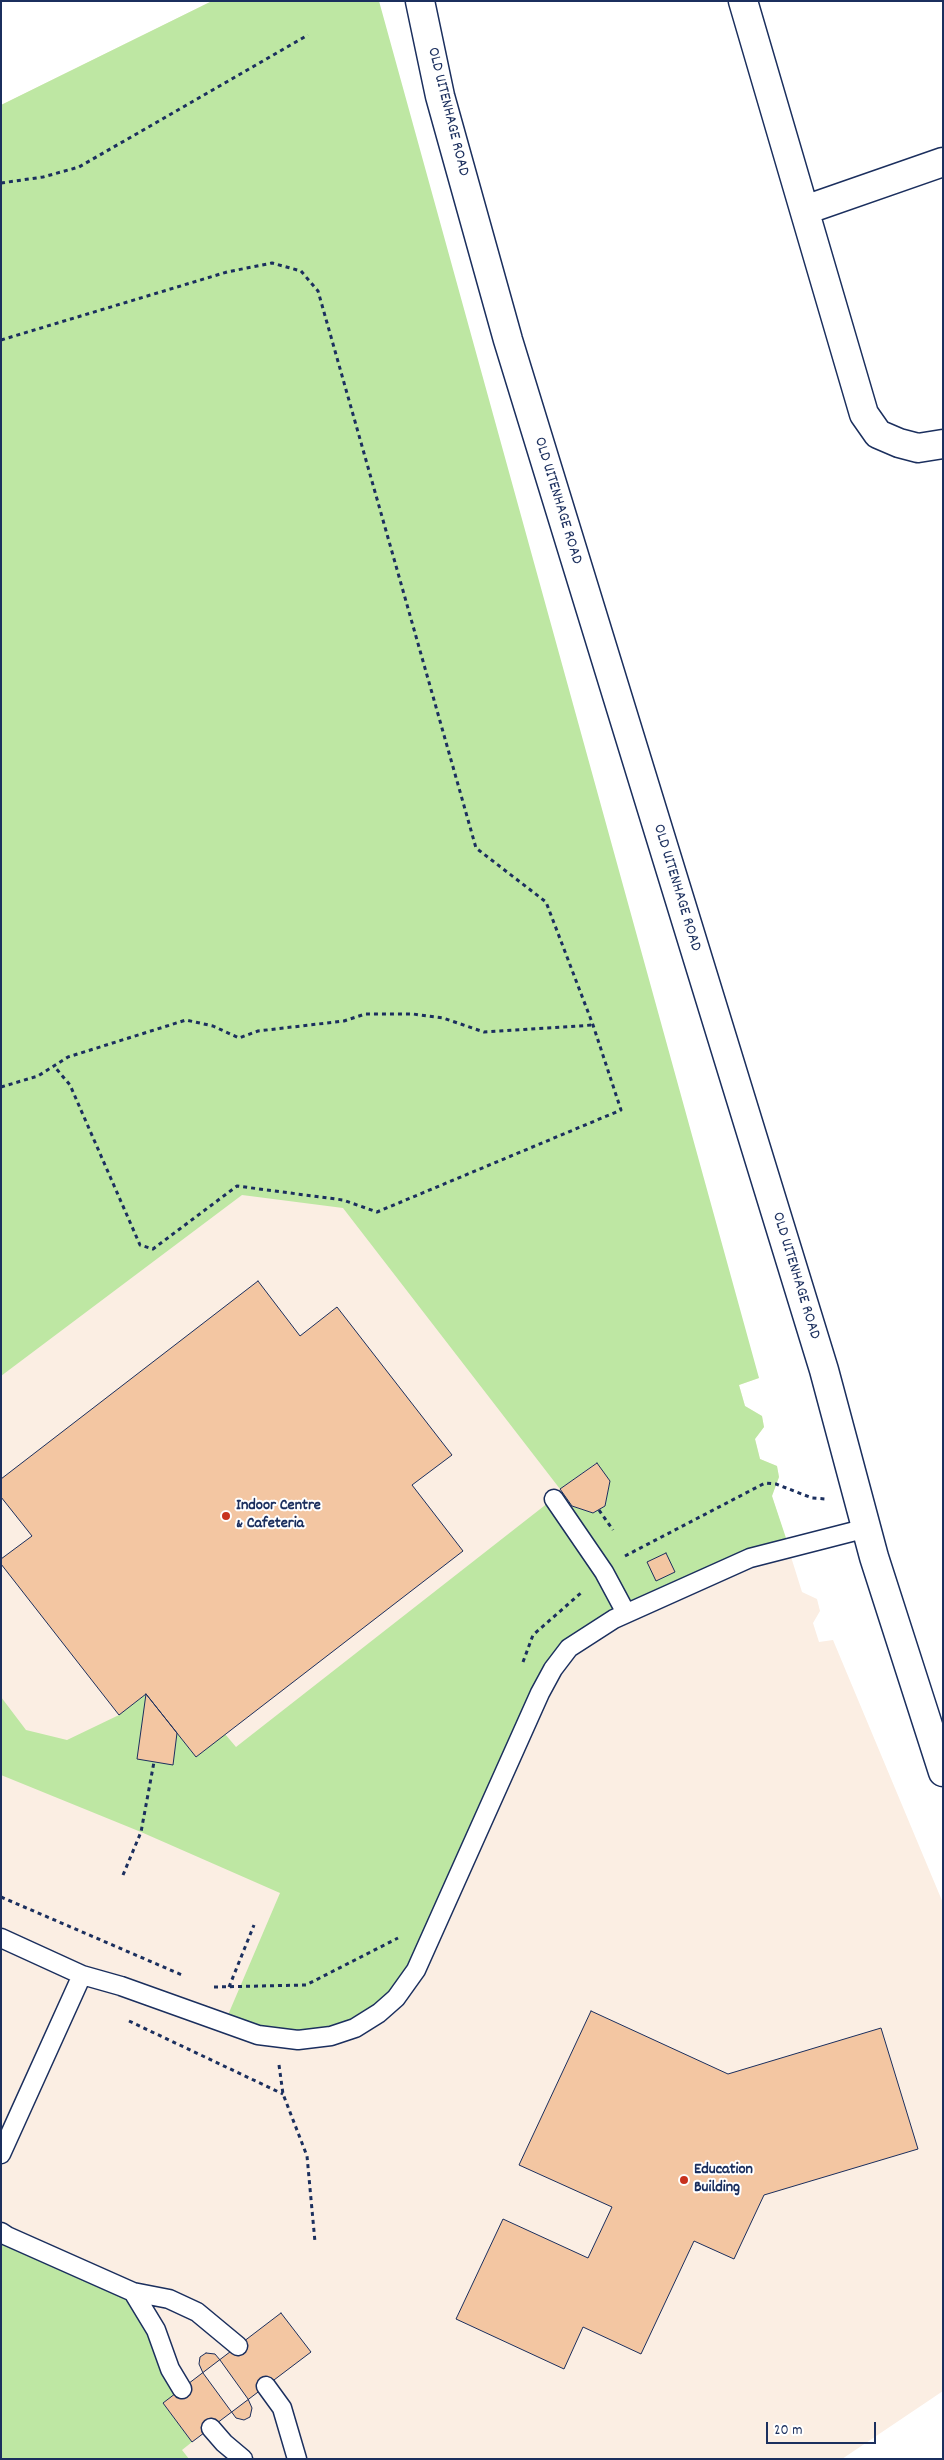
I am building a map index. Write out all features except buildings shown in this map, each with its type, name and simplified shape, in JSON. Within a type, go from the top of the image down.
[{"type":"street","name":"OLD UITENHAGE ROAD","points":[[420,1],[440,96],[508,340],[824,1370],[874,1558],[943,1772]]},
{"type":"street","points":[[743,1],[864,414],[878,434],[899,443],[918,448],[943,444]]},
{"type":"street","points":[[805,210],[943,162]]},
{"type":"lane","points":[[554,1499],[604,1572],[626,1613]]},
{"type":"lane","points":[[1,1938],[82,1975],[121,1986],[244,2030],[275,2038],[298,2040],[330,2036],[355,2028],[379,2013],[396,1998],[416,1970],[427,1949],[514,1748],[553,1669],[569,1648],[588,1634],[626,1613],[750,1558],[867,1528]]},
{"type":"lane","points":[[1,2154],[82,1975]]},
{"type":"lane","points":[[1,2232],[133,2292],[169,2299],[197,2312],[238,2346]]},
{"type":"lane","points":[[133,2292],[156,2330],[170,2369],[182,2389]]},
{"type":"lane","points":[[266,2386],[282,2408],[297,2459]]},
{"type":"lane","points":[[211,2428],[224,2443],[243,2459]]},
{"type":"path","points":[[1,184],[42,177],[79,167],[308,35]]},
{"type":"path","points":[[1,340],[228,272],[272,264],[301,271],[318,291],[476,848],[546,902],[593,1025],[621,1110],[376,1212],[343,1200],[237,1186],[153,1249],[140,1245],[70,1085],[54,1066]]},
{"type":"path","points":[[1,1087],[38,1076],[68,1057],[186,1020],[213,1026],[239,1038],[258,1031],[344,1021],[366,1014],[413,1014],[443,1018],[484,1032],[593,1025]]},
{"type":"path","points":[[522,1663],[533,1636],[604,1572],[628,1554],[765,1483],[776,1484],[812,1498],[859,1499]]},
{"type":"path","points":[[123,1875],[142,1832],[154,1762]]},
{"type":"path","points":[[1,1897],[183,1976]]},
{"type":"path","points":[[229,1987],[254,1925]]},
{"type":"path","points":[[210,1987],[306,1986],[402,1936]]},
{"type":"path","points":[[125,2019],[284,2094]]},
{"type":"path","points":[[275,2038],[284,2094],[308,2156],[315,2242]]},
{"type":"shaded area","points":[[212,1],[759,1378],[739,1385],[745,1406],[762,1416],[764,1427],[755,1439],[760,1459],[777,1466],[779,1477],[772,1496],[802,1592],[817,1599],[820,1611],[813,1623],[819,1642],[833,1640],[943,1903],[943,2391],[842,2459],[1,2459],[1,105]]},
{"type":"green space","points":[[212,1],[379,1],[759,1378],[739,1385],[745,1406],[762,1416],[764,1427],[755,1439],[760,1459],[777,1466],[779,1477],[772,1496],[789,1547],[569,1648],[396,1998],[331,2036],[225,2022],[280,1893],[141,1832],[1,1775],[1,1697],[26,1730],[67,1740],[119,1715],[146,1694],[173,1765],[177,1733],[196,1757],[225,1734],[236,1747],[553,1499],[563,1493],[572,1506],[593,1513],[605,1506],[610,1481],[596,1463],[560,1489],[343,1208],[242,1195],[1,1376],[1,105]]},
{"type":"green space","points":[[1,2232],[133,2292],[182,2389],[163,2403],[192,2442],[182,2450],[189,2459],[1,2459]]},
{"type":"place","name":"Indoor Centre & Cafeteria","points":[[226,1516]]},
{"type":"place","name":"Education Building","points":[[684,2180]]}]
